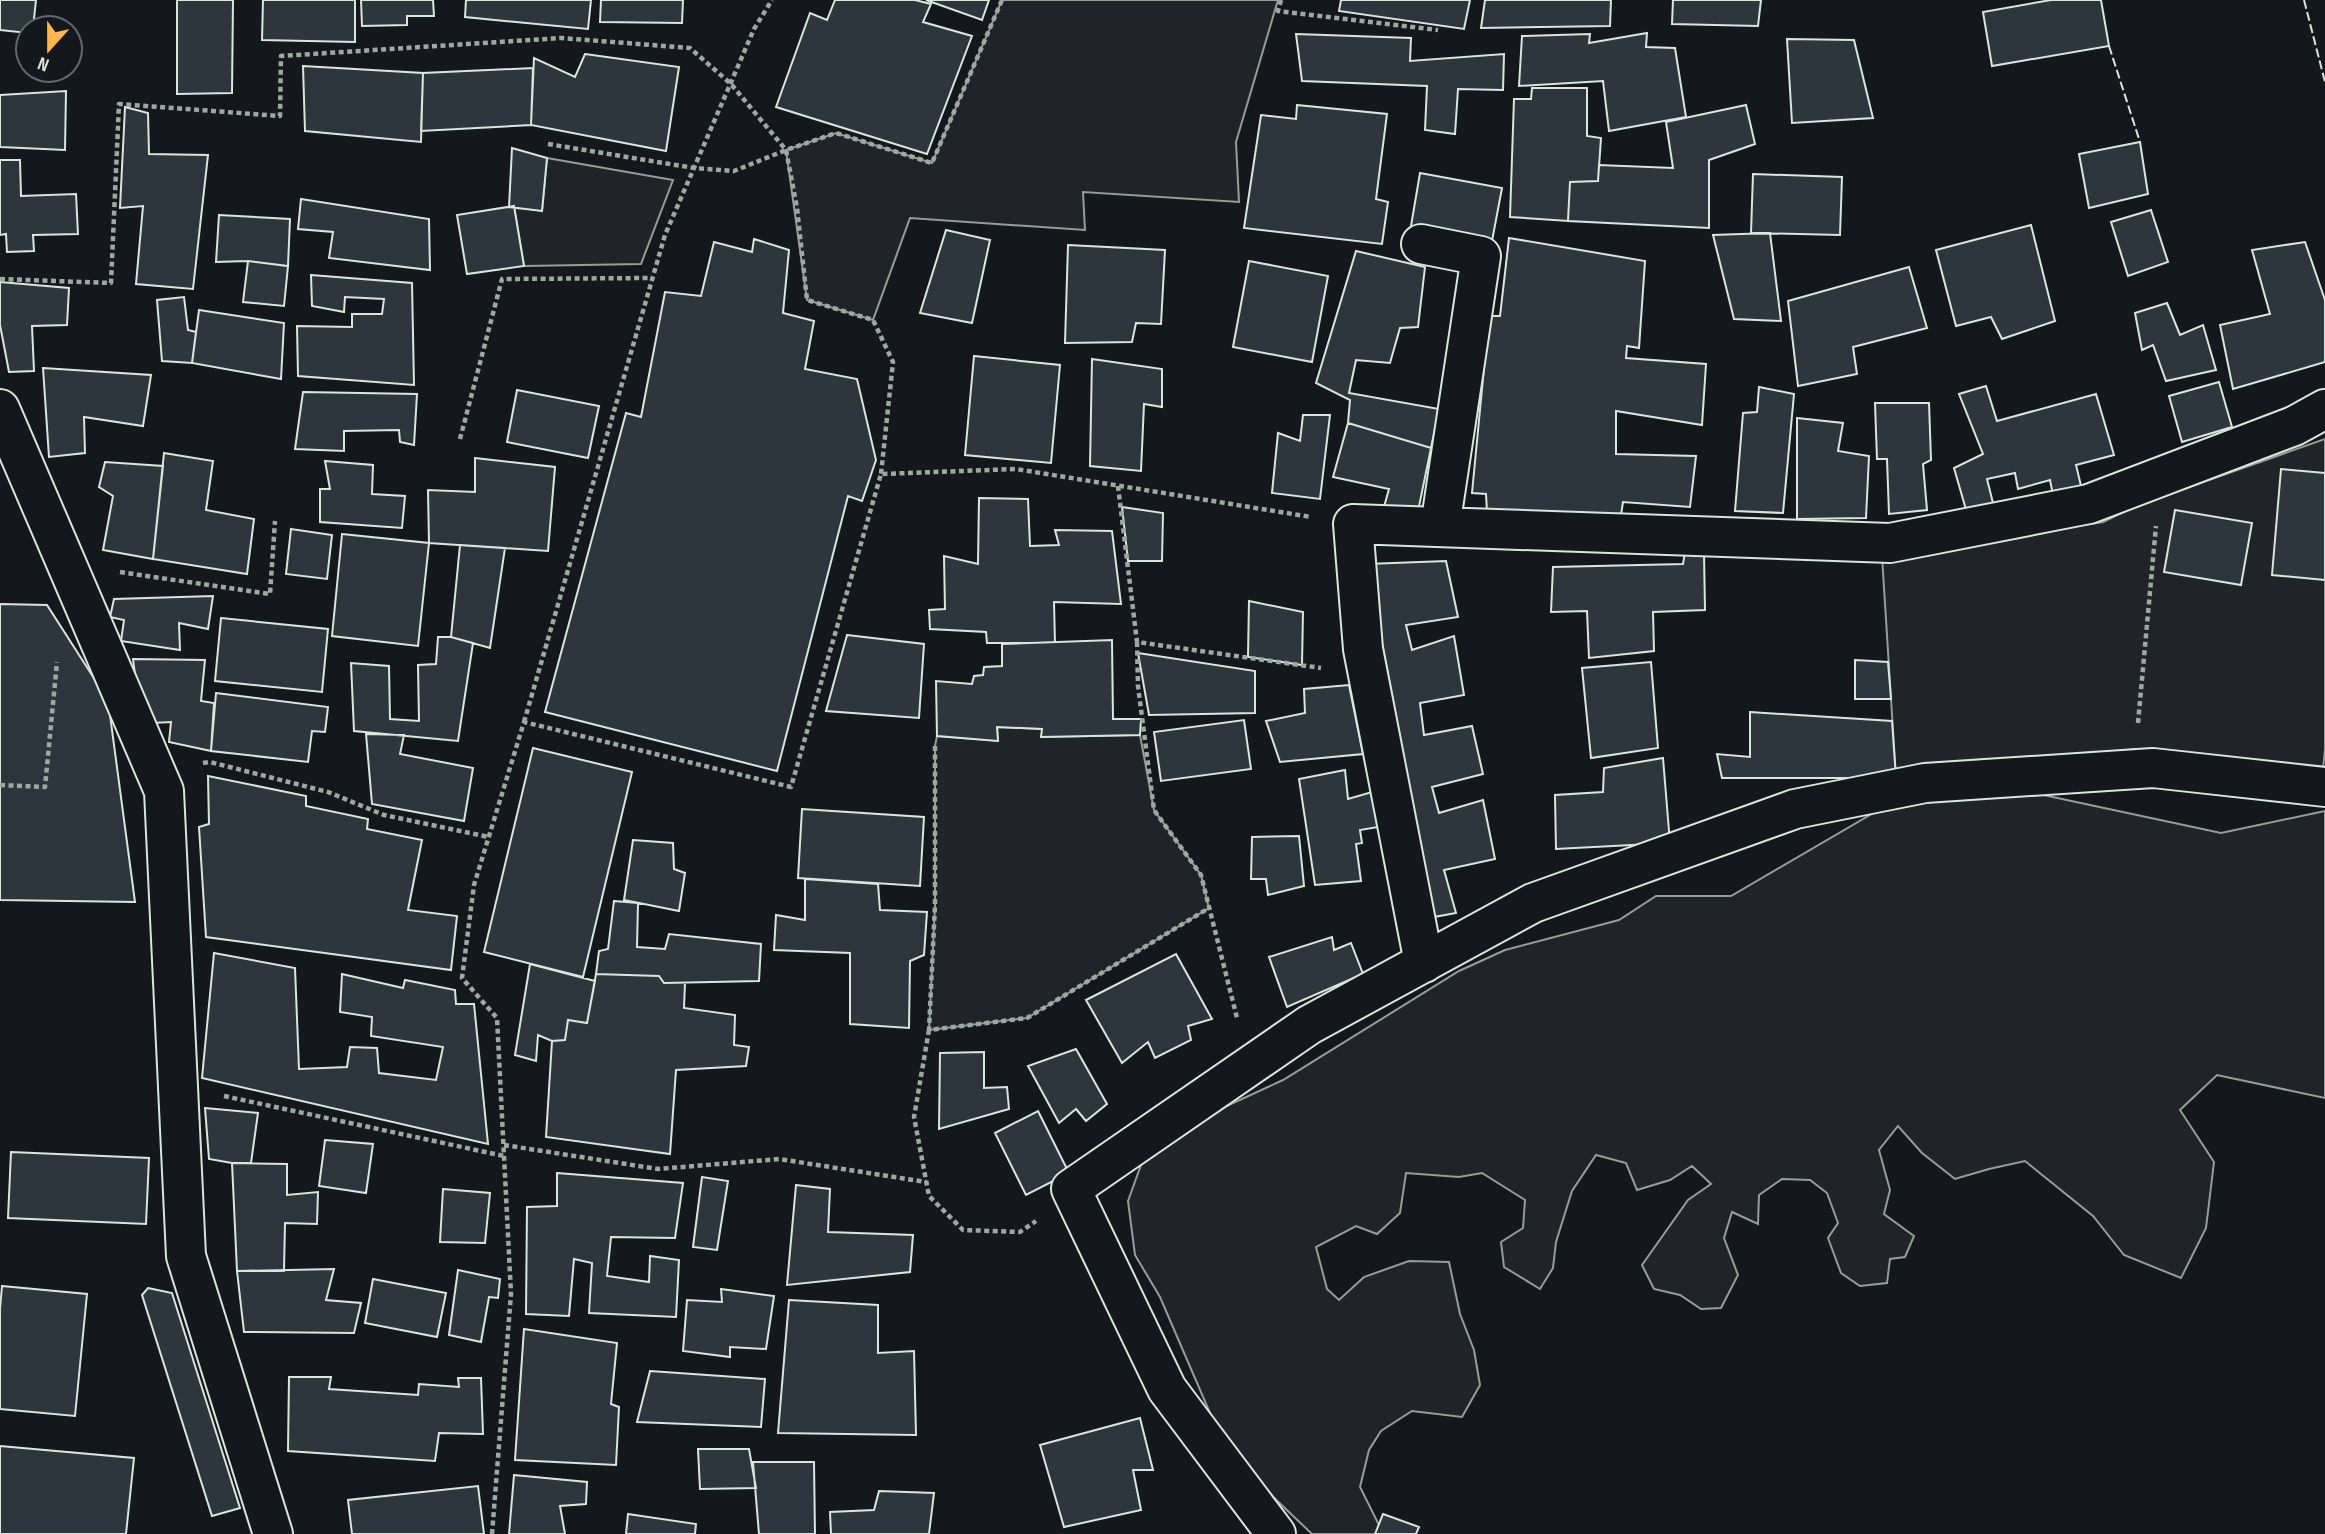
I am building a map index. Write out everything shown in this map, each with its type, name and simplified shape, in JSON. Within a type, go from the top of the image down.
[{"type":"street","points":[[1421,244],[1481,256],[1440,527]]},
{"type":"street","points":[[1424,963],[1367,675],[1353,524],[1890,543],[2089,504],[2294,426],[2325,409]]},
{"type":"street","points":[[3,424],[164,791],[186,1256],[273,1534]]},
{"type":"street","points":[[1276,1534],[1167,1389],[1071,1188],[1309,1025],[1534,903],[1795,808],[1925,783],[2153,768],[2325,787]]},
{"type":"path","points":[[492,1534],[511,1294],[497,1018],[461,978],[474,885],[665,235],[754,29],[772,0]]},
{"type":"path","points":[[548,144],[694,168],[734,171],[836,133],[932,163],[1002,0]]},
{"type":"path","points":[[1281,0],[1278,10],[1437,30]]},
{"type":"path","points":[[0,279],[111,283],[118,104],[280,116],[281,56],[561,38],[690,48],[731,84],[786,150],[797,208],[807,300],[873,320],[893,362],[881,474],[791,787],[524,722]]},
{"type":"path","points":[[460,439],[502,279],[652,278]]},
{"type":"path","points":[[881,474],[1016,469],[1353,524]]},
{"type":"path","points":[[2133,770],[2161,477]]},
{"type":"path","points":[[1118,486],[1137,642],[1138,686],[1154,810],[1201,875],[1249,1067]]},
{"type":"path","points":[[66,564],[270,594],[275,522]]},
{"type":"path","points":[[1137,642],[1367,675]]},
{"type":"path","points":[[0,785],[45,787],[57,662]]},
{"type":"path","points":[[935,746],[935,905],[929,1030],[914,1117],[929,1196],[963,1230],[1020,1232],[1074,1194]]},
{"type":"path","points":[[155,769],[210,762],[328,792],[384,815],[489,837]]},
{"type":"path","points":[[929,1030],[1027,1018],[1209,908]]},
{"type":"path","points":[[178,1086],[504,1156]]},
{"type":"path","points":[[503,1145],[657,1169],[779,1159],[926,1181]]},
{"type":"shaded area","points":[[1002,0],[1278,0],[1236,142],[1239,202],[1083,192],[1085,230],[910,218],[873,320],[807,300],[786,150],[836,133],[932,163]]},
{"type":"shaded area","points":[[547,158],[673,180],[641,264],[524,266],[514,206],[542,211]]},
{"type":"shaded area","points":[[2325,439],[2323,770],[2135,749],[1896,778],[1882,556],[2103,522],[2159,495],[2175,492]]},
{"type":"shaded area","points":[[997,727],[1042,729],[1042,737],[1140,735],[1154,810],[1201,875],[1209,908],[1027,1018],[929,1030],[935,905],[937,736],[998,741]]},
{"type":"shaded area","points":[[2034,793],[2221,833],[2325,811],[2325,1098],[2217,1075],[2180,1110],[2214,1162],[2206,1228],[2181,1278],[2124,1255],[2093,1216],[2025,1161],[1955,1179],[1922,1153],[1898,1126],[1879,1150],[1890,1190],[1884,1214],[1914,1236],[1905,1257],[1890,1259],[1887,1283],[1860,1286],[1841,1273],[1828,1238],[1838,1223],[1827,1193],[1810,1180],[1782,1179],[1759,1195],[1758,1224],[1732,1212],[1724,1238],[1738,1275],[1721,1308],[1701,1309],[1680,1295],[1654,1289],[1642,1265],[1688,1200],[1711,1184],[1692,1166],[1670,1180],[1637,1190],[1626,1163],[1596,1155],[1572,1191],[1556,1242],[1553,1268],[1540,1289],[1504,1267],[1501,1242],[1523,1228],[1525,1200],[1482,1173],[1459,1177],[1406,1173],[1400,1213],[1377,1234],[1356,1226],[1316,1247],[1327,1289],[1339,1300],[1364,1277],[1409,1261],[1449,1262],[1460,1314],[1474,1350],[1480,1385],[1462,1417],[1412,1411],[1381,1431],[1369,1450],[1360,1487],[1379,1525],[1376,1534],[1312,1534],[1249,1474],[1213,1420],[1160,1297],[1135,1255],[1128,1201],[1146,1151],[1205,1116],[1283,1080],[1459,971],[1505,950],[1619,920],[1656,896],[1731,896],[1894,801]]},
{"type":"building","points":[[0,0],[36,0],[34,14],[14,14],[14,32],[0,30]]},
{"type":"building","points":[[177,0],[233,0],[232,93],[177,94]]},
{"type":"building","points":[[263,0],[355,0],[355,42],[262,40]]},
{"type":"building","points":[[361,0],[433,0],[434,16],[407,16],[407,25],[362,26]]},
{"type":"building","points":[[466,0],[591,0],[588,29],[465,17]]},
{"type":"building","points":[[601,0],[683,0],[682,23],[600,22]]},
{"type":"building","points":[[835,0],[915,0],[931,4],[923,22],[972,36],[927,154],[776,107],[810,13],[827,20]]},
{"type":"building","points":[[926,0],[989,0],[982,20]]},
{"type":"building","points":[[1341,0],[1470,0],[1464,29],[1339,11]]},
{"type":"building","points":[[1485,0],[1611,0],[1610,26],[1481,28]]},
{"type":"building","points":[[1673,0],[1761,0],[1758,26],[1672,24]]},
{"type":"building","points":[[2051,0],[2101,0],[2109,46],[1992,66],[1983,12]]},
{"type":"building","points":[[1647,33],[1646,47],[1675,48],[1686,117],[1609,131],[1603,81],[1519,86],[1522,36],[1590,34],[1589,43]]},
{"type":"building","points":[[1296,34],[1411,38],[1410,61],[1504,54],[1503,90],[1458,89],[1455,134],[1425,130],[1427,86],[1302,81]]},
{"type":"building","points":[[1787,39],[1854,40],[1873,118],[1792,123]]},
{"type":"building","points":[[585,54],[679,67],[666,151],[531,125],[534,58],[575,77]]},
{"type":"building","points":[[303,66],[423,73],[421,142],[305,131]]},
{"type":"building","points":[[533,68],[531,125],[421,131],[423,73]]},
{"type":"building","points":[[1532,88],[1587,88],[1587,136],[1601,138],[1598,181],[1570,182],[1568,221],[1510,217],[1514,99],[1531,99]]},
{"type":"building","points":[[66,91],[65,150],[0,147],[0,95]]},
{"type":"building","points":[[1297,105],[1387,114],[1376,199],[1388,202],[1382,244],[1244,228],[1261,115],[1296,119]]},
{"type":"building","points":[[1746,105],[1755,144],[1709,160],[1709,228],[1568,221],[1570,182],[1598,181],[1599,165],[1673,168],[1666,122]]},
{"type":"building","points":[[125,107],[148,113],[149,154],[208,155],[193,289],[136,284],[143,206],[120,208]]},
{"type":"building","points":[[2140,142],[2148,194],[2089,208],[2079,154]]},
{"type":"building","points":[[512,148],[547,158],[542,211],[509,207]]},
{"type":"building","points":[[0,160],[20,160],[21,196],[76,194],[78,234],[33,235],[34,251],[7,252],[6,234],[0,235]]},
{"type":"building","points":[[1420,173],[1502,188],[1492,241],[1411,226]]},
{"type":"building","points":[[1753,174],[1842,177],[1840,235],[1751,233]]},
{"type":"building","points":[[301,199],[429,219],[430,270],[329,258],[333,232],[298,229]]},
{"type":"building","points":[[514,206],[524,266],[467,274],[457,215]]},
{"type":"building","points":[[2151,210],[2168,262],[2128,276],[2111,222]]},
{"type":"building","points":[[219,215],[290,219],[288,266],[248,261],[216,262]]},
{"type":"building","points":[[2031,225],[2055,321],[2002,339],[1991,317],[1956,326],[1936,250]]},
{"type":"building","points":[[946,230],[990,240],[972,323],[920,313]]},
{"type":"building","points":[[1770,233],[1781,321],[1734,319],[1713,235]]},
{"type":"building","points":[[1509,238],[1645,261],[1639,348],[1627,346],[1626,358],[1706,364],[1702,425],[1616,411],[1616,454],[1696,456],[1690,507],[1623,502],[1621,515],[1487,512],[1486,494],[1472,493],[1489,316],[1500,316]]},
{"type":"building","points":[[754,239],[789,250],[783,313],[814,321],[805,369],[857,379],[876,460],[862,501],[848,496],[777,771],[545,712],[626,413],[641,417],[665,292],[701,296],[714,242],[752,252]]},
{"type":"building","points":[[2305,242],[2325,300],[2325,362],[2233,389],[2220,325],[2270,314],[2252,250]]},
{"type":"building","points":[[1068,245],[1165,250],[1161,324],[1136,323],[1132,342],[1065,343]]},
{"type":"building","points":[[1356,251],[1425,267],[1418,327],[1400,328],[1390,363],[1356,360],[1349,393],[1439,409],[1431,448],[1348,423],[1350,400],[1316,383]]},
{"type":"building","points":[[248,261],[288,266],[284,306],[243,302]]},
{"type":"building","points":[[1249,261],[1328,276],[1312,362],[1233,347]]},
{"type":"building","points":[[1909,267],[1927,328],[1853,347],[1857,374],[1798,386],[1788,301]]},
{"type":"building","points":[[311,275],[412,283],[414,385],[298,376],[297,326],[352,327],[352,314],[382,314],[384,299],[345,297],[344,312],[312,306]]},
{"type":"building","points":[[0,282],[69,288],[67,325],[32,326],[34,371],[9,372],[0,325]]},
{"type":"building","points":[[184,297],[188,330],[196,332],[192,363],[162,361],[157,300]]},
{"type":"building","points":[[2167,303],[2180,335],[2203,325],[2216,370],[2166,381],[2153,345],[2142,350],[2135,313]]},
{"type":"building","points":[[199,310],[284,323],[281,379],[192,363]]},
{"type":"building","points":[[974,356],[1060,365],[1051,463],[965,455]]},
{"type":"building","points":[[1092,359],[1162,369],[1162,407],[1144,404],[1141,471],[1090,466]]},
{"type":"building","points":[[43,368],[151,375],[143,426],[84,417],[85,453],[49,457]]},
{"type":"building","points":[[2219,382],[2232,427],[2182,442],[2169,396]]},
{"type":"building","points":[[1986,386],[1997,421],[2096,394],[2114,455],[2076,465],[2082,490],[2053,495],[2050,480],[2018,489],[2015,473],[1987,479],[1994,507],[1967,513],[1954,468],[1983,454],[1959,394]]},
{"type":"building","points":[[1759,387],[1794,394],[1783,513],[1735,511],[1743,413],[1757,412]]},
{"type":"building","points":[[517,390],[599,406],[588,458],[507,442]]},
{"type":"building","points":[[303,392],[417,394],[414,445],[400,442],[399,430],[344,431],[344,451],[295,449]]},
{"type":"building","points":[[1875,403],[1929,403],[1931,460],[1923,464],[1927,510],[1889,514],[1887,459],[1877,459]]},
{"type":"building","points":[[1303,415],[1330,415],[1320,499],[1272,493],[1278,433],[1300,441]]},
{"type":"building","points":[[1797,418],[1843,423],[1838,451],[1869,456],[1866,518],[1797,519]]},
{"type":"building","points":[[1348,423],[1431,448],[1417,516],[1382,514],[1389,489],[1333,477]]},
{"type":"building","points":[[164,453],[213,461],[206,510],[254,519],[247,574],[153,559]]},
{"type":"building","points":[[475,458],[555,467],[548,551],[429,543],[428,490],[475,492]]},
{"type":"building","points":[[325,461],[373,465],[372,494],[405,496],[402,528],[320,522],[320,489],[330,489]]},
{"type":"building","points":[[105,462],[163,466],[153,559],[103,550],[113,496],[99,487]]},
{"type":"building","points":[[2281,469],[2325,473],[2325,580],[2272,575]]},
{"type":"building","points":[[979,498],[1028,499],[1030,546],[1059,545],[1055,530],[1112,531],[1121,604],[1054,602],[1055,643],[987,643],[986,632],[930,629],[929,610],[945,609],[944,556],[978,564]]},
{"type":"building","points":[[1122,507],[1163,513],[1162,561],[1128,561]]},
{"type":"building","points":[[2175,510],[2252,523],[2241,585],[2164,572]]},
{"type":"building","points":[[291,529],[332,535],[327,579],[286,574]]},
{"type":"building","points":[[342,534],[429,543],[418,646],[332,636]]},
{"type":"building","points":[[460,545],[505,548],[490,648],[451,637]]},
{"type":"building","points":[[1685,552],[1704,553],[1705,610],[1653,612],[1654,651],[1589,658],[1587,611],[1551,612],[1553,567],[1683,564]]},
{"type":"building","points":[[1446,561],[1458,617],[1406,625],[1412,650],[1454,636],[1464,695],[1420,703],[1424,735],[1472,726],[1483,774],[1432,787],[1439,813],[1483,800],[1495,859],[1444,870],[1456,913],[1434,917],[1367,564]]},
{"type":"building","points":[[213,596],[208,629],[179,623],[180,650],[121,641],[124,620],[110,617],[114,599]]},
{"type":"building","points":[[1249,601],[1303,612],[1302,665],[1248,657]]},
{"type":"building","points":[[0,604],[47,605],[108,700],[135,902],[0,900]]},
{"type":"building","points":[[221,618],[328,629],[322,692],[215,681]]},
{"type":"building","points":[[847,635],[924,644],[919,718],[826,711]]},
{"type":"building","points":[[438,637],[451,637],[473,643],[458,741],[354,731],[351,663],[389,666],[390,719],[419,721],[418,665],[436,664]]},
{"type":"building","points":[[1112,640],[1113,719],[1141,719],[1140,735],[1041,737],[1042,729],[997,727],[998,741],[937,736],[936,681],[972,684],[974,676],[983,675],[984,667],[1002,666],[1002,644]]},
{"type":"building","points":[[1138,653],[1255,671],[1255,713],[1149,715]]},
{"type":"building","points":[[133,659],[205,660],[201,701],[214,703],[211,751],[169,742],[171,722],[152,723],[148,703],[139,705]]},
{"type":"building","points":[[1855,660],[1888,662],[1891,699],[1855,699]]},
{"type":"building","points":[[1651,662],[1658,748],[1591,758],[1582,668]]},
{"type":"building","points":[[1349,685],[1363,754],[1280,762],[1266,721],[1305,713],[1304,689]]},
{"type":"building","points":[[216,693],[328,707],[325,732],[312,731],[308,762],[211,751]]},
{"type":"building","points":[[1750,712],[1892,721],[1896,778],[1722,778],[1717,754],[1750,757]]},
{"type":"building","points":[[1244,720],[1251,769],[1161,781],[1154,732]]},
{"type":"building","points":[[366,734],[404,735],[400,754],[473,768],[464,821],[372,804]]},
{"type":"building","points":[[533,748],[632,772],[583,977],[484,952]]},
{"type":"building","points":[[1663,758],[1670,843],[1556,849],[1555,795],[1603,792],[1604,768]]},
{"type":"building","points":[[1345,770],[1348,799],[1379,790],[1384,826],[1360,830],[1362,843],[1356,844],[1361,881],[1315,885],[1299,779]]},
{"type":"building","points":[[208,776],[306,796],[306,806],[368,819],[367,829],[422,840],[408,910],[457,916],[451,970],[206,937],[199,827],[209,824]]},
{"type":"building","points":[[802,809],[924,817],[920,886],[798,878]]},
{"type":"building","points":[[1299,836],[1304,886],[1268,895],[1266,879],[1251,879],[1252,837]]},
{"type":"building","points":[[633,840],[673,843],[674,869],[685,873],[679,911],[624,900]]},
{"type":"building","points":[[805,879],[878,884],[880,910],[927,912],[924,955],[910,961],[909,1028],[850,1024],[850,953],[774,950],[776,915],[805,920]]},
{"type":"building","points":[[614,901],[638,903],[637,947],[665,949],[669,934],[761,944],[759,981],[664,983],[659,976],[596,974],[599,951],[608,949]]},
{"type":"building","points":[[1332,937],[1334,950],[1351,943],[1363,974],[1287,1007],[1269,957]]},
{"type":"building","points":[[214,953],[295,968],[299,1069],[347,1067],[350,1047],[377,1048],[379,1073],[436,1080],[443,1047],[371,1036],[372,1017],[340,1012],[342,974],[403,988],[405,980],[455,990],[456,1004],[474,1004],[488,1144],[202,1078]]},
{"type":"building","points":[[1176,954],[1212,1019],[1188,1026],[1191,1040],[1155,1058],[1148,1042],[1122,1063],[1086,1000]]},
{"type":"building","points":[[530,964],[595,981],[587,1023],[568,1020],[565,1040],[552,1041],[538,1035],[536,1061],[515,1055]]},
{"type":"building","points":[[596,974],[659,976],[664,983],[685,983],[684,1008],[735,1015],[734,1045],[749,1047],[746,1066],[676,1070],[670,1154],[546,1137],[552,1041],[565,1040],[568,1020],[587,1023]]},
{"type":"building","points":[[1076,1049],[1107,1104],[1086,1121],[1076,1109],[1059,1123],[1028,1066]]},
{"type":"building","points":[[984,1052],[984,1088],[1007,1087],[1009,1109],[939,1129],[940,1053]]},
{"type":"building","points":[[205,1108],[258,1113],[251,1163],[209,1159]]},
{"type":"building","points":[[1038,1111],[1069,1173],[1026,1195],[995,1133]]},
{"type":"building","points":[[325,1140],[373,1144],[366,1193],[319,1186]]},
{"type":"building","points":[[11,1152],[149,1158],[146,1224],[8,1218]]},
{"type":"building","points":[[232,1163],[287,1164],[287,1195],[318,1192],[317,1224],[285,1223],[284,1271],[237,1271]]},
{"type":"building","points":[[557,1173],[683,1183],[675,1238],[611,1237],[607,1276],[649,1282],[650,1256],[679,1260],[676,1317],[589,1313],[592,1263],[574,1259],[569,1316],[526,1314],[527,1207],[557,1206]]},
{"type":"building","points":[[702,1177],[728,1181],[717,1250],[693,1247]]},
{"type":"building","points":[[796,1185],[830,1189],[828,1232],[913,1235],[910,1272],[787,1285]]},
{"type":"building","points":[[443,1189],[490,1193],[485,1243],[440,1242]]},
{"type":"building","points":[[334,1269],[326,1300],[361,1303],[354,1333],[244,1332],[237,1271]]},
{"type":"building","points":[[458,1270],[500,1279],[498,1298],[489,1297],[481,1342],[449,1335]]},
{"type":"building","points":[[373,1279],[446,1293],[437,1337],[365,1323]]},
{"type":"building","points":[[2,1286],[87,1294],[75,1416],[0,1409]]},
{"type":"building","points":[[148,1288],[172,1293],[240,1508],[212,1516],[142,1295]]},
{"type":"building","points":[[721,1289],[774,1296],[766,1349],[730,1347],[730,1357],[683,1351],[687,1300],[722,1302]]},
{"type":"building","points":[[789,1300],[878,1305],[878,1353],[914,1351],[916,1435],[778,1433]]},
{"type":"building","points":[[524,1329],[617,1343],[611,1404],[619,1407],[616,1465],[515,1460]]},
{"type":"building","points":[[650,1371],[765,1379],[761,1427],[637,1422]]},
{"type":"building","points":[[289,1377],[331,1377],[329,1389],[418,1395],[419,1384],[459,1387],[458,1378],[481,1378],[483,1434],[439,1433],[435,1461],[288,1451]]},
{"type":"building","points":[[1140,1418],[1153,1470],[1133,1470],[1141,1510],[1064,1527],[1040,1445]]},
{"type":"building","points":[[0,1446],[134,1458],[126,1534],[0,1534]]},
{"type":"building","points":[[698,1449],[749,1449],[756,1488],[700,1489]]},
{"type":"building","points":[[753,1462],[814,1462],[815,1534],[759,1534]]},
{"type":"building","points":[[514,1475],[587,1482],[586,1504],[560,1506],[565,1534],[509,1534]]},
{"type":"building","points":[[478,1486],[484,1534],[352,1534],[348,1500]]},
{"type":"building","points":[[879,1491],[934,1493],[929,1534],[831,1534],[830,1512],[874,1510]]},
{"type":"building","points":[[628,1514],[696,1524],[695,1534],[626,1534]]},
{"type":"building","points":[[1383,1514],[1419,1527],[1416,1534],[1375,1534]]},
{"type":"fence","points":[[2304,0],[2325,82]]},
{"type":"fence","points":[[2109,46],[2140,142]]}]
